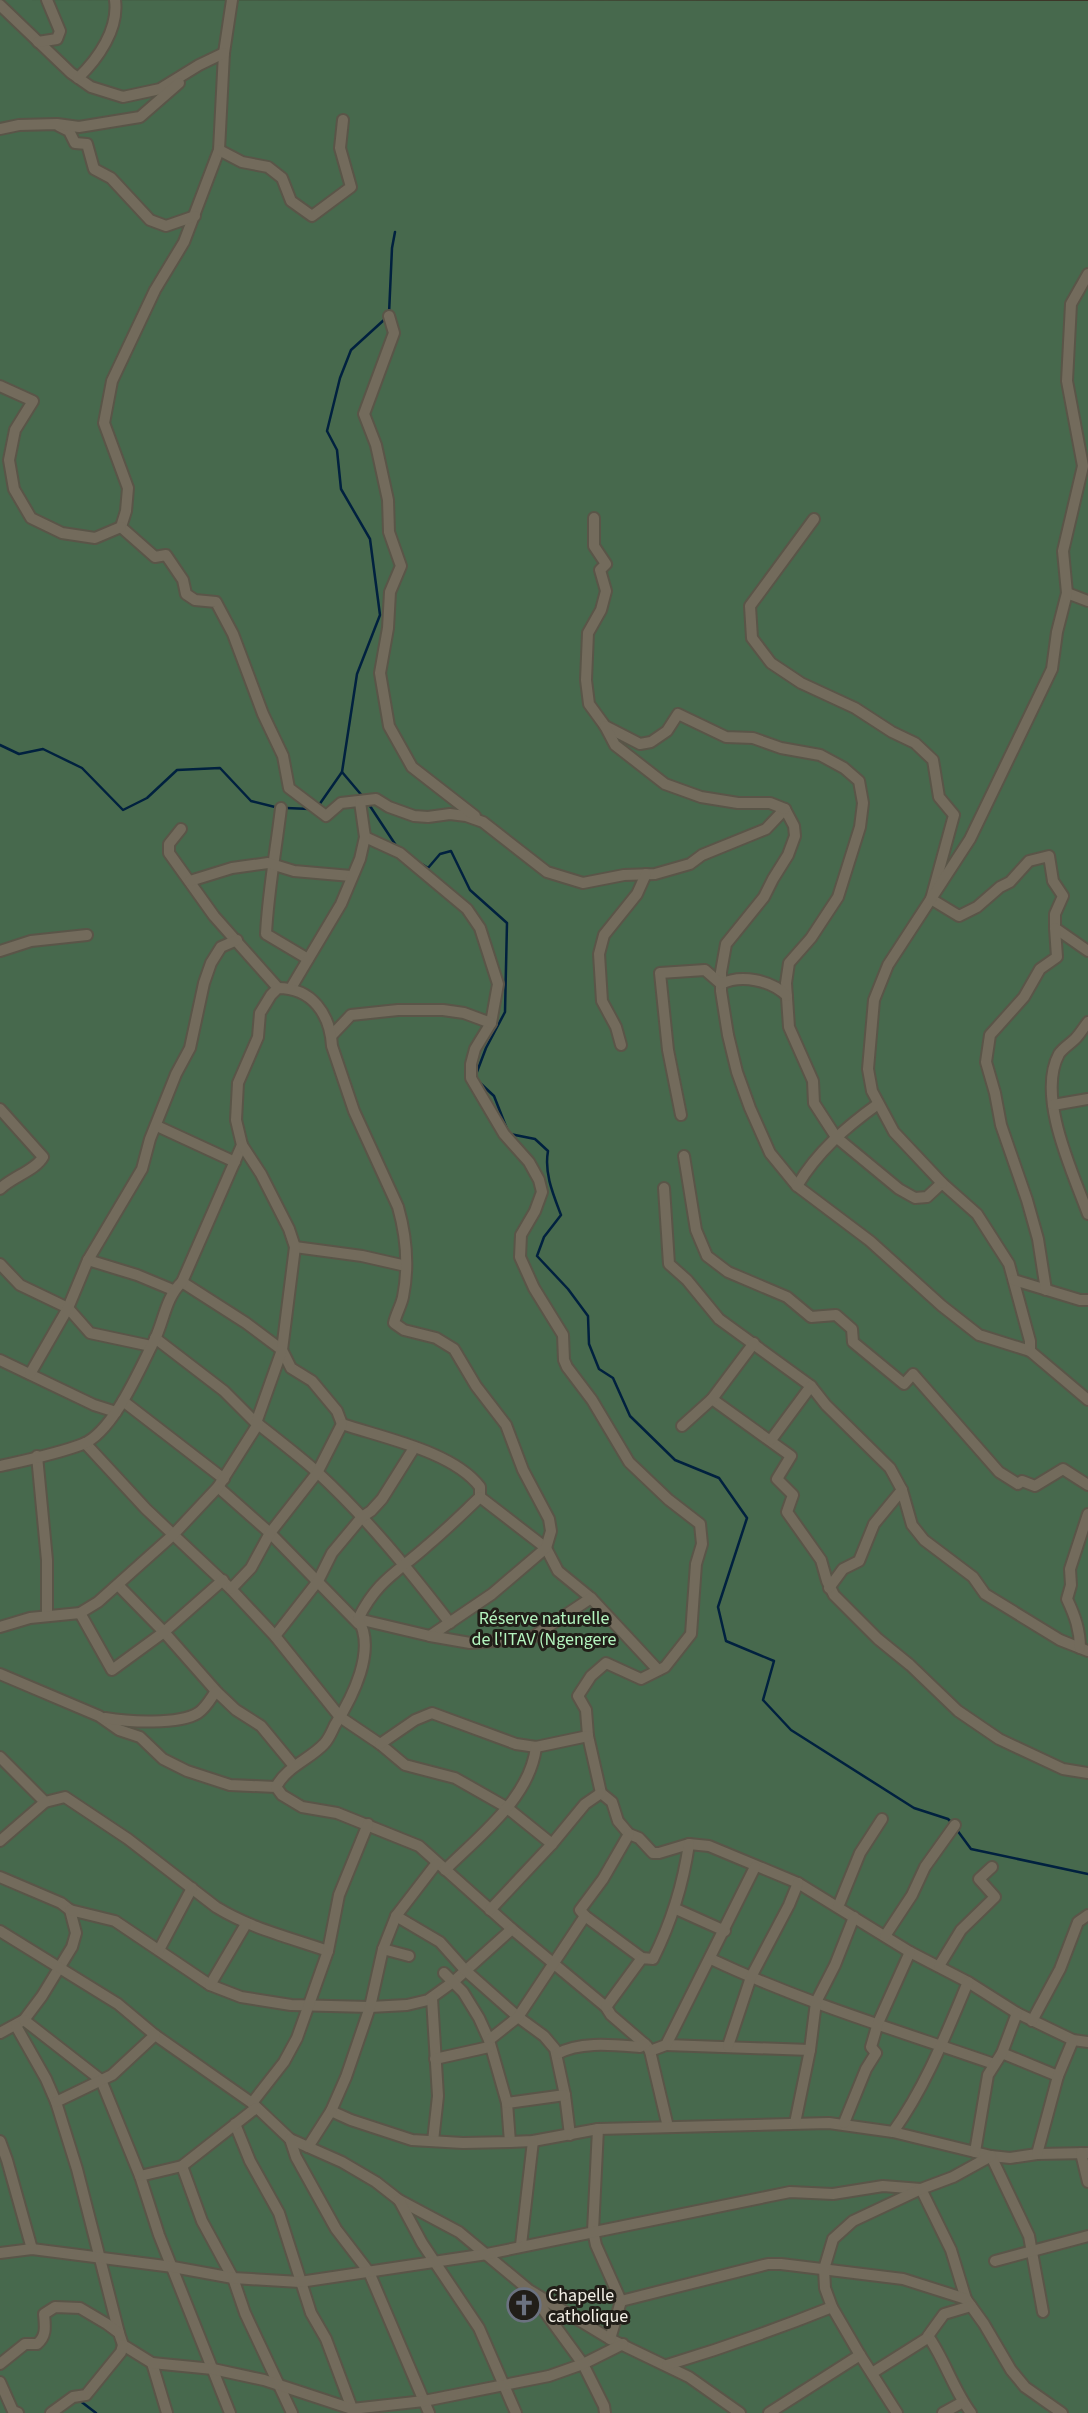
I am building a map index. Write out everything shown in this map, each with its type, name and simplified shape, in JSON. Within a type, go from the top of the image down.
[{"type":"street","points":[[38,42],[57,39],[60,31],[47,0]]},
{"type":"street","points":[[78,78],[90,66],[108,38],[116,7],[115,0]]},
{"type":"street","points":[[0,386],[33,401],[15,430],[9,460],[14,489],[31,518],[62,533],[95,538],[121,527],[126,512],[128,488],[104,423],[112,381],[155,290],[184,242],[219,150],[224,53],[232,0]]},
{"type":"street","points":[[0,5],[78,78],[91,87],[123,97],[160,89],[224,53]]},
{"type":"street","points":[[0,129],[19,125],[57,124],[79,127],[140,117],[199,65]]},
{"type":"street","points":[[219,150],[242,162],[268,167],[282,178],[291,201],[312,216],[351,187],[340,148],[343,120]]},
{"type":"street","points":[[57,124],[69,131],[75,143],[87,144],[93,169],[111,178],[150,220],[166,226],[195,216]]},
{"type":"street","points":[[1030,1351],[1030,1341],[1009,1264],[977,1214],[942,1183],[894,1132],[872,1091],[869,1069],[874,1000],[888,965],[970,839],[1052,669],[1057,632],[1067,593],[1063,551],[1083,466],[1067,382],[1071,304],[1088,274]]},
{"type":"street","points":[[389,316],[394,333],[364,414],[376,446],[388,499],[389,531],[401,566],[390,592],[388,628],[380,673],[389,726],[412,767],[547,872],[583,883],[624,875],[646,874],[690,864],[702,855],[766,829],[785,810]]},
{"type":"street","points":[[594,518],[594,546],[606,564],[600,570],[606,591],[601,610],[588,633],[586,680],[589,704],[615,745],[665,784],[701,797],[738,803],[770,803],[785,810],[794,826],[795,836],[788,855],[764,897],[726,944],[721,984],[728,1035],[737,1072],[770,1153],[797,1186],[870,1241],[979,1335],[1030,1351],[1088,1400]]},
{"type":"street","points":[[814,519],[750,606],[752,638],[771,663],[801,683],[855,708],[915,743],[933,760],[939,797],[954,815],[931,899]]},
{"type":"street","points":[[121,527],[155,557],[166,555],[183,580],[186,594],[195,600],[216,602],[233,634],[263,714],[283,756],[289,788],[326,816],[341,803],[376,799],[414,816],[450,814],[483,822]]},
{"type":"street","points":[[1067,593],[1088,601]]},
{"type":"street","points":[[605,726],[640,744],[651,742],[667,731],[678,714],[726,737],[753,738],[781,748],[820,755],[844,768],[859,781],[863,803],[860,827],[838,897],[811,938],[789,963],[789,1027],[813,1081],[814,1103],[836,1137],[899,1189],[915,1198],[927,1197],[942,1183]]},
{"type":"street","points":[[291,988],[341,904],[360,859],[365,837],[359,802]]},
{"type":"street","points":[[281,808],[266,907],[265,934],[308,959]]},
{"type":"street","points":[[181,829],[169,844],[169,853],[214,916],[278,988]]},
{"type":"street","points":[[365,837],[400,853],[467,909],[480,928],[498,984],[491,1023],[475,1049],[471,1078],[504,1134],[529,1162],[542,1192],[521,1235],[520,1257],[534,1288],[563,1335],[564,1360],[567,1367],[592,1400],[629,1462],[669,1500],[700,1524],[702,1531],[702,1544],[696,1564],[691,1634],[665,1668],[641,1679],[606,1662],[591,1676],[579,1696],[586,1710],[588,1736],[601,1793],[612,1802],[618,1821],[629,1834],[639,1838],[653,1853],[689,1844],[709,1846],[798,1883],[910,1952],[968,1982],[1017,2014],[1073,2040],[1088,2042]]},
{"type":"street","points":[[931,899],[959,916],[977,908],[1000,887],[1010,882],[1029,861],[1049,856],[1053,881],[1063,896],[1055,914],[1057,957],[1040,969],[1024,997],[990,1035],[986,1062],[1001,1125],[1038,1240],[1046,1290]]},
{"type":"street","points":[[190,881],[232,868],[274,863],[295,871],[351,876]]},
{"type":"street","points":[[621,1045],[616,1027],[602,1001],[599,954],[604,935],[637,894],[646,874]]},
{"type":"street","points":[[1055,928],[1088,951]]},
{"type":"street","points":[[0,951],[31,941],[87,935]]},
{"type":"street","points":[[30,1374],[68,1308],[88,1260],[142,1169],[150,1139],[176,1074],[190,1048],[211,963],[221,947],[237,940]]},
{"type":"street","points":[[681,1115],[668,1050],[660,973],[705,970],[721,984]]},
{"type":"street","points":[[721,984],[732,978],[776,985],[787,996]]},
{"type":"street","points":[[0,1627],[47,1615],[80,1613],[118,1585],[173,1535],[221,1483],[257,1423],[282,1350],[295,1247],[289,1229],[261,1174],[242,1145],[236,1120],[239,1083],[258,1037],[260,1013],[278,988],[291,988],[315,1001],[324,1012],[332,1046],[354,1111],[403,1222],[406,1266],[403,1298],[394,1323],[397,1328],[436,1338],[454,1349],[476,1387],[506,1425],[523,1470],[549,1519],[551,1531],[546,1548],[492,1594],[430,1636]]},
{"type":"street","points":[[331,1035],[351,1015],[398,1010],[443,1010],[464,1013],[491,1023]]},
{"type":"street","points":[[1088,1022],[1060,1053],[1054,1070],[1051,1093],[1067,1160],[1088,1214]]},
{"type":"street","points":[[1054,1105],[1088,1098]]},
{"type":"street","points":[[797,1186],[809,1165],[836,1137],[878,1104]]},
{"type":"street","points":[[0,1109],[43,1157],[38,1164],[8,1181],[0,1189]]},
{"type":"street","points":[[157,1126],[234,1162]]},
{"type":"street","points":[[0,1466],[85,1443],[116,1412],[153,1342],[173,1290],[182,1282],[242,1145]]},
{"type":"street","points":[[684,1156],[695,1230],[707,1256],[728,1272],[787,1297],[811,1317],[836,1315],[852,1329],[853,1342],[904,1384],[913,1374],[999,1472],[1018,1484],[1022,1481],[1035,1486],[1063,1469],[1088,1485]]},
{"type":"street","points":[[664,1188],[669,1264],[687,1280],[719,1319],[811,1386],[826,1405],[890,1468],[902,1490],[912,1525],[923,1540],[973,1577],[985,1594],[1060,1640],[1084,1650]]},
{"type":"street","points":[[295,1247],[362,1256],[406,1266]]},
{"type":"street","points":[[88,1260],[173,1290]]},
{"type":"street","points":[[0,1264],[20,1285],[68,1308],[90,1333],[153,1342],[224,1391],[257,1423],[317,1473],[362,1517],[404,1564],[450,1623]]},
{"type":"street","points":[[1014,1280],[1088,1300]]},
{"type":"street","points":[[80,1613],[112,1670],[251,1568],[270,1533],[317,1473],[342,1424],[337,1411],[312,1381],[291,1368],[282,1350],[182,1282]]},
{"type":"street","points":[[682,1426],[712,1399],[754,1343]]},
{"type":"street","points":[[0,1360],[94,1405],[116,1412]]},
{"type":"street","points":[[771,1440],[811,1386]]},
{"type":"street","points":[[712,1399],[791,1456],[777,1479],[793,1494],[787,1512],[821,1560],[829,1588],[878,1639],[958,1710],[999,1739],[1063,1769],[1088,1773]]},
{"type":"street","points":[[123,1401],[221,1483],[361,1624],[470,1643],[531,1639],[591,1598]]},
{"type":"street","points":[[276,1787],[280,1779],[294,1766],[324,1744],[355,1692],[363,1660],[361,1624],[369,1597],[480,1497],[480,1487],[461,1468],[436,1454],[342,1424]]},
{"type":"street","points":[[85,1443],[173,1535],[227,1584],[275,1636],[340,1717],[405,1765],[455,1778],[506,1807],[552,1844]]},
{"type":"street","points":[[275,1636],[318,1581],[332,1553],[362,1517],[382,1499],[414,1448]]},
{"type":"street","points":[[37,1456],[47,1560],[47,1615]]},
{"type":"street","points":[[829,1588],[843,1569],[859,1561],[874,1524],[902,1490]]},
{"type":"street","points":[[480,1497],[546,1548],[558,1571],[591,1598],[658,1670]]},
{"type":"street","points":[[1084,1650],[1067,1599],[1071,1585],[1070,1569],[1088,1514]]},
{"type":"street","points":[[118,1585],[216,1691],[236,1710],[261,1726],[294,1766]]},
{"type":"street","points":[[0,1674],[99,1716],[123,1721],[187,1718],[201,1711],[216,1691]]},
{"type":"street","points":[[380,1744],[415,1720],[432,1713],[516,1744],[537,1747],[588,1736]]},
{"type":"street","points":[[99,1716],[119,1730],[139,1737],[163,1759],[187,1771],[230,1785],[276,1787]]},
{"type":"street","points":[[308,2147],[331,2111],[370,2007],[383,1949],[396,1916],[441,1867],[506,1807],[529,1775],[537,1747]]},
{"type":"street","points":[[0,1757],[44,1802]]},
{"type":"street","points":[[276,1787],[282,1795],[302,1807],[337,1813],[368,1824],[419,1846],[431,1855],[441,1867],[512,1929],[606,2007],[611,2015],[647,2048],[668,2127]]},
{"type":"street","points":[[491,1910],[585,1804],[601,1793]]},
{"type":"street","points":[[0,1842],[44,1802],[65,1797],[118,1832],[216,1907],[246,1924],[328,1951]]},
{"type":"street","points":[[838,1908],[860,1853],[882,1819]]},
{"type":"street","points":[[140,2176],[182,2166],[235,2123],[254,2105],[291,2051],[328,1951],[339,1895],[368,1824]]},
{"type":"street","points":[[885,1936],[912,1895],[925,1867],[955,1825]]},
{"type":"street","points":[[629,1834],[603,1880],[580,1910],[642,1958],[653,1959],[676,1909],[689,1844]]},
{"type":"street","points":[[666,2045],[755,1867]]},
{"type":"street","points":[[939,1966],[961,1930],[995,1897],[979,1879],[992,1867]]},
{"type":"street","points":[[0,1877],[61,1903],[70,1910],[115,1921],[210,1985],[241,1997],[278,2004],[370,2007],[407,2005],[432,1998],[512,1929]]},
{"type":"street","points":[[728,2046],[751,1978],[798,1883]]},
{"type":"street","points":[[159,1950],[191,1888]]},
{"type":"street","points":[[676,1909],[724,1931]]},
{"type":"street","points":[[0,2033],[20,2023],[61,1967],[76,1933],[76,1924],[70,1910]]},
{"type":"street","points":[[1032,2021],[1060,1969],[1078,1922],[1088,1915]]},
{"type":"street","points":[[396,1916],[440,1942],[465,1970],[544,2036],[557,2054],[570,2135]]},
{"type":"street","points":[[435,2059],[489,2044],[518,2017],[585,1916]]},
{"type":"street","points":[[796,2123],[816,2002],[835,1965],[854,1917]]},
{"type":"street","points":[[210,1985],[246,1924]]},
{"type":"street","points":[[0,1931],[118,2004],[155,2035],[254,2105],[290,2140],[342,2162],[376,2182],[398,2200],[459,2232],[529,2290],[610,2339],[667,2365],[740,2413]]},
{"type":"street","points":[[383,1949],[409,1955]]},
{"type":"street","points":[[844,2123],[866,2069],[876,2053],[870,2047],[910,1952]]},
{"type":"street","points":[[606,2007],[642,1958]]},
{"type":"street","points":[[711,1959],[751,1978],[994,2064]]},
{"type":"street","points":[[444,1973],[463,1992],[479,2018],[508,2104],[510,2142]]},
{"type":"street","points":[[893,2132],[911,2108],[942,2045],[968,1982]]},
{"type":"street","points":[[432,1998],[439,2096],[433,2141]]},
{"type":"street","points":[[975,2152],[988,2074],[1002,2053],[1017,2014]]},
{"type":"street","points":[[20,2023],[101,2080],[230,2413]]},
{"type":"street","points":[[20,2023],[56,2102],[77,2169],[123,2345],[121,2352],[86,2395],[73,2397],[51,2413]]},
{"type":"street","points":[[56,2102],[112,2075],[155,2035]]},
{"type":"street","points":[[1037,2154],[1058,2076],[1073,2040]]},
{"type":"street","points":[[557,2054],[565,2049],[594,2046],[728,2046],[810,2050]]},
{"type":"street","points":[[1002,2053],[1058,2076]]},
{"type":"street","points":[[508,2104],[565,2095]]},
{"type":"street","points":[[331,2111],[412,2140],[433,2141],[533,2141],[598,2129],[844,2123],[1010,2158],[1037,2154],[1085,2153],[1088,2182]]},
{"type":"street","points":[[235,2123],[250,2161],[279,2213],[311,2313],[326,2339],[353,2411]]},
{"type":"street","points":[[598,2129],[593,2231],[596,2245],[621,2301],[610,2339]]},
{"type":"street","points":[[290,2140],[296,2158],[336,2229],[369,2272],[429,2413]]},
{"type":"street","points":[[0,2141],[32,2249]]},
{"type":"street","points":[[521,2245],[533,2141]]},
{"type":"street","points":[[897,2413],[860,2356],[832,2307],[825,2288],[824,2269],[833,2239],[853,2221],[953,2177],[991,2155]]},
{"type":"street","points":[[991,2155],[1029,2236],[1043,2312]]},
{"type":"street","points":[[182,2166],[202,2221],[233,2278],[245,2313],[292,2413]]},
{"type":"street","points":[[0,2253],[32,2249],[98,2256],[233,2278],[300,2282],[487,2254],[790,2192],[833,2194],[883,2186],[921,2189]]},
{"type":"street","points":[[921,2189],[951,2250],[968,2302],[1025,2387],[1062,2413]]},
{"type":"street","points":[[398,2200],[479,2328],[516,2413]]},
{"type":"street","points":[[995,2261],[1088,2236]]},
{"type":"street","points":[[621,2301],[768,2264],[803,2265],[903,2279],[968,2302]]},
{"type":"street","points":[[529,2290],[583,2364],[605,2413]]},
{"type":"street","points":[[872,2373],[929,2337],[944,2314],[968,2302]]},
{"type":"street","points":[[0,2364],[25,2344],[37,2344],[41,2341],[45,2335],[44,2314],[55,2307],[79,2308],[119,2333]]},
{"type":"street","points":[[667,2365],[741,2343],[756,2334],[832,2307]]},
{"type":"street","points":[[929,2337],[971,2413]]},
{"type":"street","points":[[123,2345],[152,2363],[213,2369],[264,2381],[353,2411],[424,2401],[549,2376],[583,2364],[623,2344]]},
{"type":"street","points":[[769,2413],[860,2356]]},
{"type":"street","points":[[152,2363],[167,2413]]},
{"type":"street","points":[[0,2382],[13,2412],[18,2413]]},
{"type":"street","points":[[943,2413],[963,2402]]},
{"type":"green space","name":"Réserve naturelle de l'ITAV (Ngengere","points":[[0,0],[1088,1],[1088,2413],[0,2413]]},
{"type":"waterway","points":[[389,314],[395,232]]},
{"type":"waterway","points":[[319,805],[342,772],[357,674],[380,615],[370,539],[341,489],[337,450],[327,431],[340,378],[351,350],[385,319]]},
{"type":"waterway","points":[[0,745],[19,754],[43,749],[82,768],[123,810],[147,798],[177,770],[220,768],[251,801],[279,808]]},
{"type":"waterway","points":[[342,772],[364,798]]},
{"type":"waterway","points":[[368,803],[397,847]]},
{"type":"waterway","points":[[286,808],[310,809]]},
{"type":"waterway","points":[[420,863],[428,868],[440,854],[451,851],[470,890],[507,923],[505,1012],[486,1048],[475,1077]]},
{"type":"waterway","points":[[479,1082],[494,1096],[507,1129]]},
{"type":"waterway","points":[[510,1134],[535,1139],[548,1151],[548,1175],[561,1215],[544,1237],[537,1256],[568,1289],[588,1316],[589,1344],[599,1369],[613,1378],[630,1416],[675,1460],[719,1478],[747,1518],[718,1607],[726,1641],[774,1661],[763,1700],[791,1730],[914,1808],[948,1819],[953,1824]]},
{"type":"waterway","points":[[957,1830],[971,1849],[1088,1874]]},
{"type":"waterway","points":[[79,2400],[96,2413]]},
{"type":"place","name":"Chapelle catholique","points":[[524,2305]]}]
